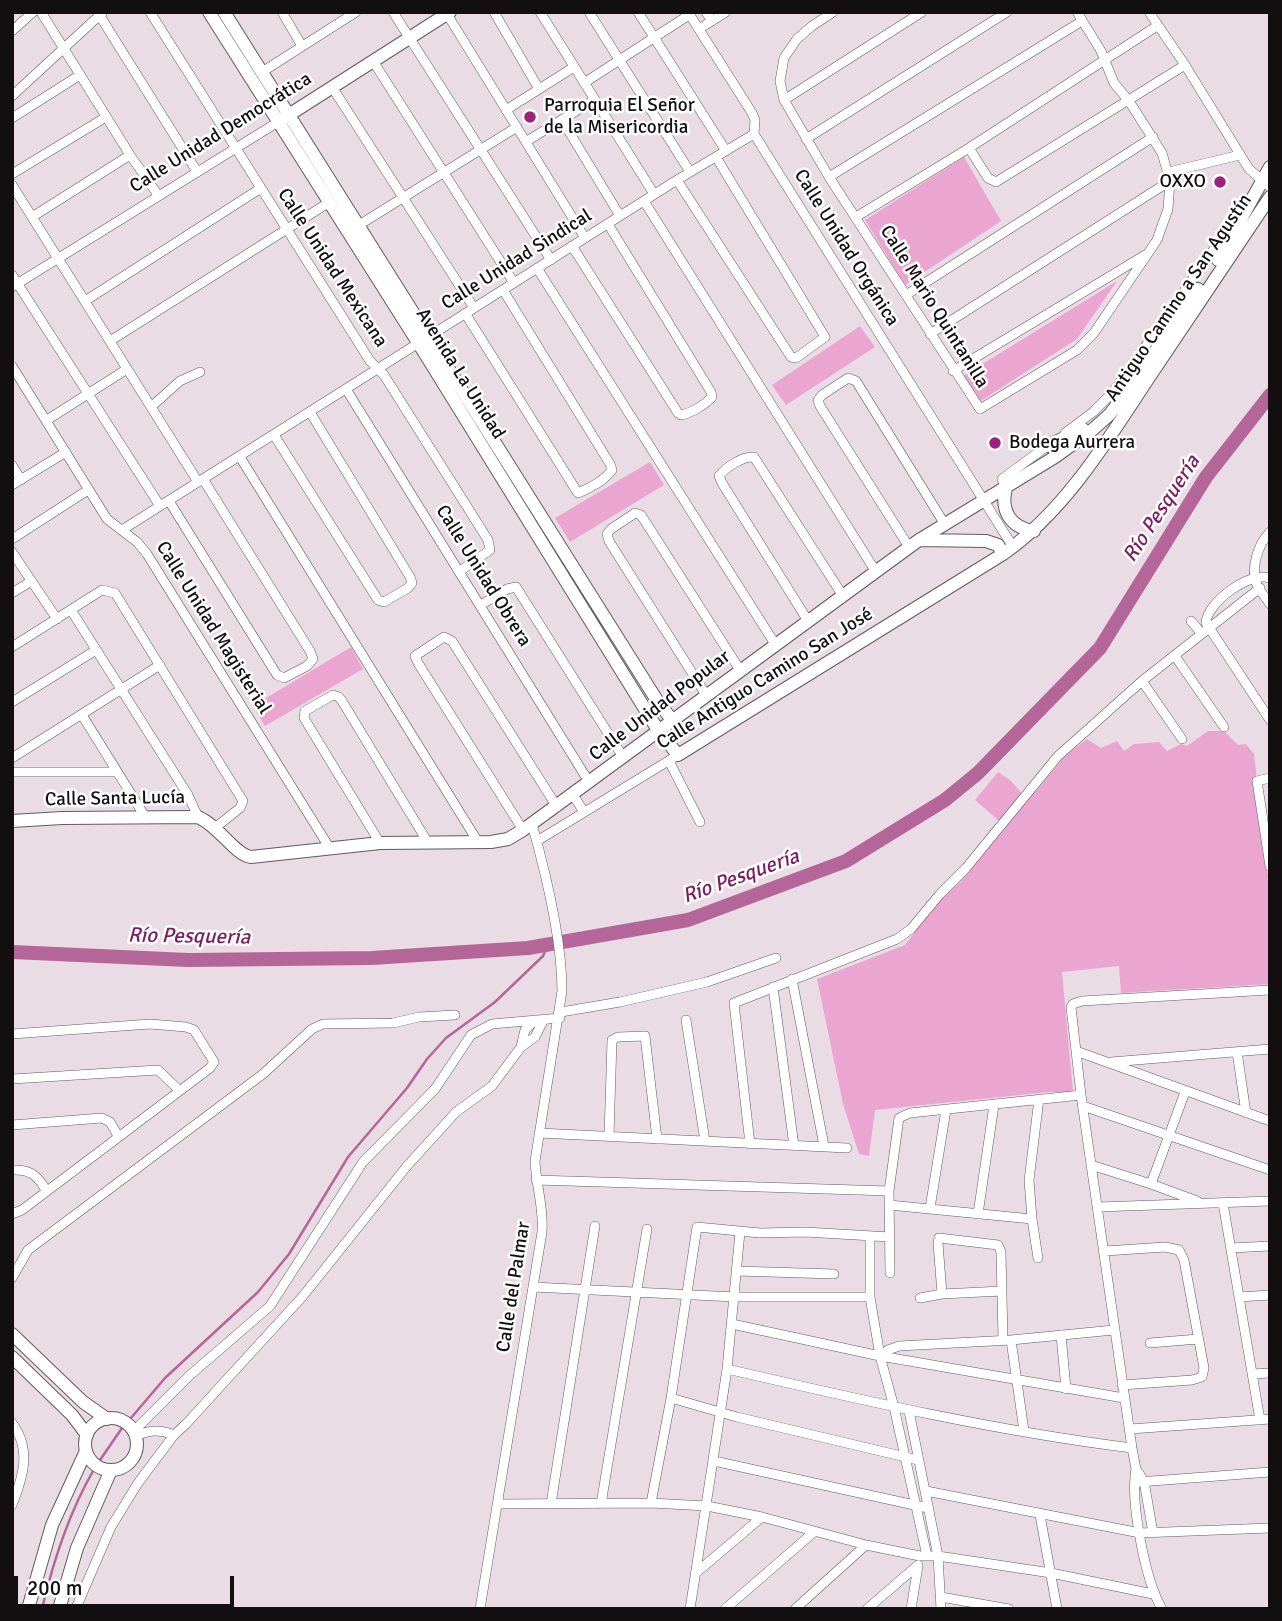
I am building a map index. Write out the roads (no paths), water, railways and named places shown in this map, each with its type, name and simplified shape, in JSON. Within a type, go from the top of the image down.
[{"type":"street","points":[[12,32],[33,12]]},
{"type":"street","points":[[41,12],[158,195]]},
{"type":"street","name":"Calle Unidad Mexicana","points":[[150,12],[370,361],[384,375],[488,540],[490,550],[460,571]]},
{"type":"street","name":"Avenida La Unidad","points":[[209,12],[359,225],[424,340],[674,758]]},
{"type":"street","name":"Avenida La Unidad","points":[[225,12],[261,72],[328,204],[424,340],[672,720]]},
{"type":"street","points":[[282,12],[302,46]]},
{"type":"street","points":[[261,72],[340,17],[356,12]]},
{"type":"street","points":[[393,12],[551,260]]},
{"type":"street","points":[[494,12],[539,89]]},
{"type":"street","points":[[540,12],[654,194]]},
{"type":"street","points":[[589,12],[690,172]]},
{"type":"street","points":[[638,12],[726,151]]},
{"type":"street","points":[[706,12],[712,21]]},
{"type":"street","points":[[699,29],[726,12]]},
{"type":"street","name":"Calle Mario Quintanilla","points":[[833,12],[797,39],[784,58],[780,82],[784,100],[829,177],[980,409],[1077,350],[1094,333],[1157,240],[1170,197],[1169,176]]},
{"type":"street","points":[[784,100],[922,12]]},
{"type":"street","points":[[806,139],[1007,12]]},
{"type":"street","points":[[1149,12],[1252,173],[1266,184]]},
{"type":"street","points":[[449,13],[585,238]]},
{"type":"street","name":"Calle Unidad Democrática","points":[[14,282],[449,13]]},
{"type":"street","points":[[12,96],[101,14],[196,170]]},
{"type":"street","points":[[584,83],[688,14]]},
{"type":"street","name":"Calle Unidad Orgánica","points":[[688,14],[752,113],[755,120],[754,134],[982,501],[1008,551]]},
{"type":"street","points":[[829,177],[1079,17],[1114,83],[1129,100],[1153,137],[1169,176]]},
{"type":"street","points":[[856,217],[969,148],[1157,26]]},
{"type":"street","points":[[373,61],[514,283]]},
{"type":"street","points":[[969,148],[988,178],[996,182],[1185,65]]},
{"type":"street","points":[[506,110],[574,67]]},
{"type":"street","points":[[12,118],[80,75]]},
{"type":"street","points":[[332,87],[403,197],[578,493],[607,476],[612,470],[610,464],[503,290]]},
{"type":"street","points":[[527,141],[594,100]]},
{"type":"street","points":[[12,174],[106,117]]},
{"type":"street","points":[[562,120],[620,216]]},
{"type":"street","points":[[359,225],[517,127]]},
{"type":"street","name":"Calle Unidad Sindical","points":[[122,530],[654,194],[754,134]]},
{"type":"street","points":[[906,295],[1153,137]]},
{"type":"street","points":[[32,217],[130,155]]},
{"type":"street","points":[[930,334],[1169,176],[1240,155]]},
{"type":"street","points":[[677,180],[791,357],[796,358],[825,338],[716,157]]},
{"type":"street","name":"Antiguo Camino a San Agustín","points":[[982,501],[1091,431],[1118,405],[1231,240],[1247,208],[1266,184],[1270,167]]},
{"type":"street","points":[[12,185],[151,407],[310,651],[313,659],[307,666],[284,678],[280,678],[274,671],[169,501]]},
{"type":"street","points":[[85,301],[261,188]]},
{"type":"street","name":"Antiguo Camino a San Agustín","points":[[1008,551],[1034,531],[1057,508],[1124,415],[1270,197]]},
{"type":"street","points":[[644,201],[876,572]]},
{"type":"street","points":[[110,341],[328,204]]},
{"type":"street","points":[[1034,531],[1019,527],[1008,516],[1004,501],[1006,488],[1002,479],[1105,402],[1135,364],[1229,226],[1247,208]]},
{"type":"street","points":[[572,246],[681,415],[687,414],[712,397],[711,392],[608,224]]},
{"type":"street","points":[[953,370],[1146,254]]},
{"type":"street","points":[[537,268],[775,644]]},
{"type":"street","points":[[14,282],[160,506]]},
{"type":"street","points":[[1185,289],[1187,306]]},
{"type":"street","name":"Calle Unidad Magisterial","points":[[12,366],[107,519],[137,542],[147,554],[330,847]]},
{"type":"street","points":[[47,420],[127,369]]},
{"type":"street","points":[[151,407],[180,382],[200,372]]},
{"type":"street","points":[[944,523],[856,381],[851,378],[822,395],[818,402],[914,544],[986,541],[1008,551]]},
{"type":"street","name":"Calle Unidad Obrera","points":[[346,389],[589,782]]},
{"type":"street","points":[[1047,446],[1077,432],[1118,405]]},
{"type":"street","points":[[274,435],[374,595],[380,602],[388,600],[411,585],[410,577],[310,412]]},
{"type":"street","points":[[12,485],[66,452]]},
{"type":"street","points":[[808,621],[722,483],[719,476],[723,471],[749,456],[756,460],[843,596]]},
{"type":"street","points":[[240,457],[478,842]]},
{"type":"street","points":[[12,465],[21,480]]},
{"type":"street","points":[[12,539],[88,490]]},
{"type":"street","name":"Calle Unidad Popular","points":[[330,847],[427,841],[500,842],[557,807],[775,644],[944,523],[982,501]]},
{"type":"street","points":[[706,695],[609,541],[607,534],[611,529],[635,513],[641,515],[740,670]]},
{"type":"street","points":[[1270,533],[1261,543],[1255,578],[1270,604]]},
{"type":"street","name":"Calle Antiguo Camino San José","points":[[537,841],[1008,551]]},
{"type":"street","points":[[12,552],[57,618]]},
{"type":"street","points":[[1205,631],[1206,619],[1213,606],[1227,593],[1255,578],[1270,578]]},
{"type":"street","points":[[12,593],[30,582]]},
{"type":"street","points":[[481,605],[512,586],[519,591],[623,757]]},
{"type":"street","points":[[750,1143],[734,1003],[897,939],[911,929],[966,868],[1058,756],[1142,681],[1259,588]]},
{"type":"street","points":[[12,647],[102,590],[115,593],[242,797],[243,804],[240,808],[216,827]]},
{"type":"street","points":[[71,610],[188,795],[198,817]]},
{"type":"street","points":[[1191,621],[1205,631],[1270,720]]},
{"type":"street","name":"Calle del Palmar","points":[[480,1609],[543,1219],[536,1180],[539,1133],[560,1015],[561,969],[537,841],[418,663],[415,656],[420,651],[444,637],[452,641],[557,807]]},
{"type":"street","points":[[12,702],[96,650]]},
{"type":"street","points":[[1175,656],[1224,727]]},
{"type":"street","points":[[12,758],[160,665]]},
{"type":"street","points":[[1142,681],[1182,739]]},
{"type":"street","points":[[380,843],[303,714],[333,695],[342,701],[427,841]]},
{"type":"street","points":[[82,715],[146,818]]},
{"type":"street","points":[[674,758],[700,822]]},
{"type":"street","points":[[12,772],[117,772]]},
{"type":"street","points":[[1270,778],[1257,781],[1267,825],[1270,866]]},
{"type":"street","points":[[573,795],[584,812]]},
{"type":"street","name":"Calle Santa Lucía","points":[[12,821],[198,817],[216,827],[246,857],[330,847]]},
{"type":"street","points":[[135,1434],[189,1377],[270,1306],[363,1162],[435,1089],[471,1035],[492,1024],[539,1020],[707,982],[776,958]]},
{"type":"street","points":[[792,979],[824,1146]]},
{"type":"street","points":[[773,987],[794,1146]]},
{"type":"street","points":[[1153,1533],[1136,1468],[1122,1385],[1081,1095],[1071,1014],[1073,1004],[1082,1001],[1270,990]]},
{"type":"street","points":[[12,1278],[28,1250],[263,1074],[312,1029],[323,1024],[393,1023],[419,1017],[455,1015]]},
{"type":"street","points":[[76,1608],[111,1527],[138,1483],[174,1435],[303,1296],[436,1132],[456,1112],[492,1086],[521,1047],[525,1030],[539,1020]]},
{"type":"street","points":[[686,1020],[705,1141]]},
{"type":"street","points":[[12,1034],[150,1024],[191,1028],[214,1062],[211,1068],[46,1189],[22,1210],[12,1214]]},
{"type":"street","points":[[608,1136],[612,1040],[618,1037],[645,1036],[657,1139]]},
{"type":"street","points":[[1106,1063],[1270,1049]]},
{"type":"street","points":[[1076,1051],[1270,1121]]},
{"type":"street","points":[[1237,1052],[1246,1113]]},
{"type":"street","points":[[12,1079],[158,1070],[179,1090]]},
{"type":"street","points":[[1151,1184],[1185,1092]]},
{"type":"street","points":[[890,1273],[889,1191],[898,1118],[910,1113],[1081,1095]]},
{"type":"street","points":[[1038,1258],[1029,1180],[1039,1100]]},
{"type":"street","points":[[978,1214],[994,1105]]},
{"type":"street","points":[[1083,1106],[1270,1170]]},
{"type":"street","points":[[930,1208],[946,1110]]},
{"type":"street","points":[[12,1125],[102,1118],[110,1122],[118,1136]]},
{"type":"street","points":[[539,1133],[847,1148]]},
{"type":"street","points":[[1091,1165],[1202,1203]]},
{"type":"street","points":[[12,1170],[23,1169],[30,1172],[46,1189]]},
{"type":"street","points":[[536,1180],[889,1191]]},
{"type":"street","points":[[1098,1207],[1270,1201]]},
{"type":"street","points":[[1130,1429],[1265,1420],[1252,1374],[1223,1203]]},
{"type":"street","points":[[889,1205],[1032,1219]]},
{"type":"street","points":[[551,1504],[595,1226]]},
{"type":"street","points":[[651,1503],[671,1398],[697,1227],[890,1237]]},
{"type":"street","points":[[601,1504],[647,1229]]},
{"type":"street","points":[[690,1609],[727,1369],[740,1231]]},
{"type":"street","points":[[870,1236],[870,1297],[880,1356],[915,1506],[921,1559],[911,1609]]},
{"type":"street","points":[[942,1294],[939,1238],[998,1245],[1001,1252],[1007,1340],[1019,1381],[1024,1431]]},
{"type":"street","points":[[1231,1248],[1270,1246]]},
{"type":"street","points":[[1105,1251],[1165,1247],[1179,1250],[1184,1260],[1204,1368],[1202,1377],[1192,1380],[1122,1385]]},
{"type":"street","points":[[737,1271],[834,1274]]},
{"type":"street","points":[[533,1287],[735,1297],[870,1297]]},
{"type":"street","points":[[920,1298],[942,1294],[1002,1291]]},
{"type":"street","points":[[1239,1297],[1270,1295]]},
{"type":"street","points":[[732,1324],[880,1356],[1124,1398]]},
{"type":"street","points":[[880,1356],[899,1346],[1114,1330]]},
{"type":"street","points":[[12,1334],[83,1402],[107,1419],[122,1421],[135,1434],[137,1446],[131,1461],[122,1468],[111,1470],[95,1465],[86,1451]]},
{"type":"street","points":[[1060,1335],[1066,1389]]},
{"type":"street","points":[[1150,1343],[1198,1339]]},
{"type":"street","points":[[12,1357],[72,1415],[87,1435]]},
{"type":"street","points":[[727,1369],[909,1411],[1132,1448]]},
{"type":"street","points":[[1252,1374],[1270,1373]]},
{"type":"street","points":[[671,1398],[918,1460]]},
{"type":"street","points":[[909,1411],[938,1556],[942,1609]]},
{"type":"street","points":[[28,1609],[52,1525],[86,1451],[87,1435],[93,1426],[107,1419]]},
{"type":"street","points":[[12,1423],[22,1440],[25,1466],[12,1505]]},
{"type":"street","points":[[135,1434],[152,1431],[174,1435]]},
{"type":"street","points":[[714,1461],[928,1508]]},
{"type":"street","points":[[58,1609],[77,1548],[111,1470]]},
{"type":"street","points":[[1139,1482],[1270,1472]]},
{"type":"street","points":[[1139,1482],[1140,1533],[1153,1594],[1162,1609]]},
{"type":"street","points":[[926,1491],[1140,1533],[1270,1528]]},
{"type":"street","points":[[497,1504],[651,1503],[707,1506],[762,1517],[921,1559],[938,1556],[1051,1573],[1153,1594]]},
{"type":"street","points":[[1040,1515],[1057,1609]]},
{"type":"street","points":[[696,1572],[762,1517]]},
{"type":"street","points":[[726,1609],[814,1532]]},
{"type":"street","points":[[795,1609],[866,1545]]},
{"type":"street","points":[[867,1609],[921,1559]]},
{"type":"street","points":[[941,1597],[1009,1609]]},
{"type":"waterway","name":"Río Pesquería","points":[[12,952],[188,960],[372,958],[528,948],[688,920],[846,861],[945,800],[978,773],[1100,648],[1206,477],[1270,395]]},
{"type":"waterway","points":[[131,1418],[165,1378],[258,1292],[289,1254],[348,1157],[407,1088],[427,1059],[446,1038],[495,1002],[543,956],[548,944]]},
{"type":"waterway","points":[[100,1460],[122,1428]]},
{"type":"waterway","points":[[42,1609],[63,1538],[93,1471]]},
{"type":"place","name":"Parroquia El Señor de la Misericordia","points":[[530,117]]},
{"type":"place","name":"OXXO","points":[[1220,182]]},
{"type":"place","name":"Bodega Aurrera","points":[[995,443]]}]
